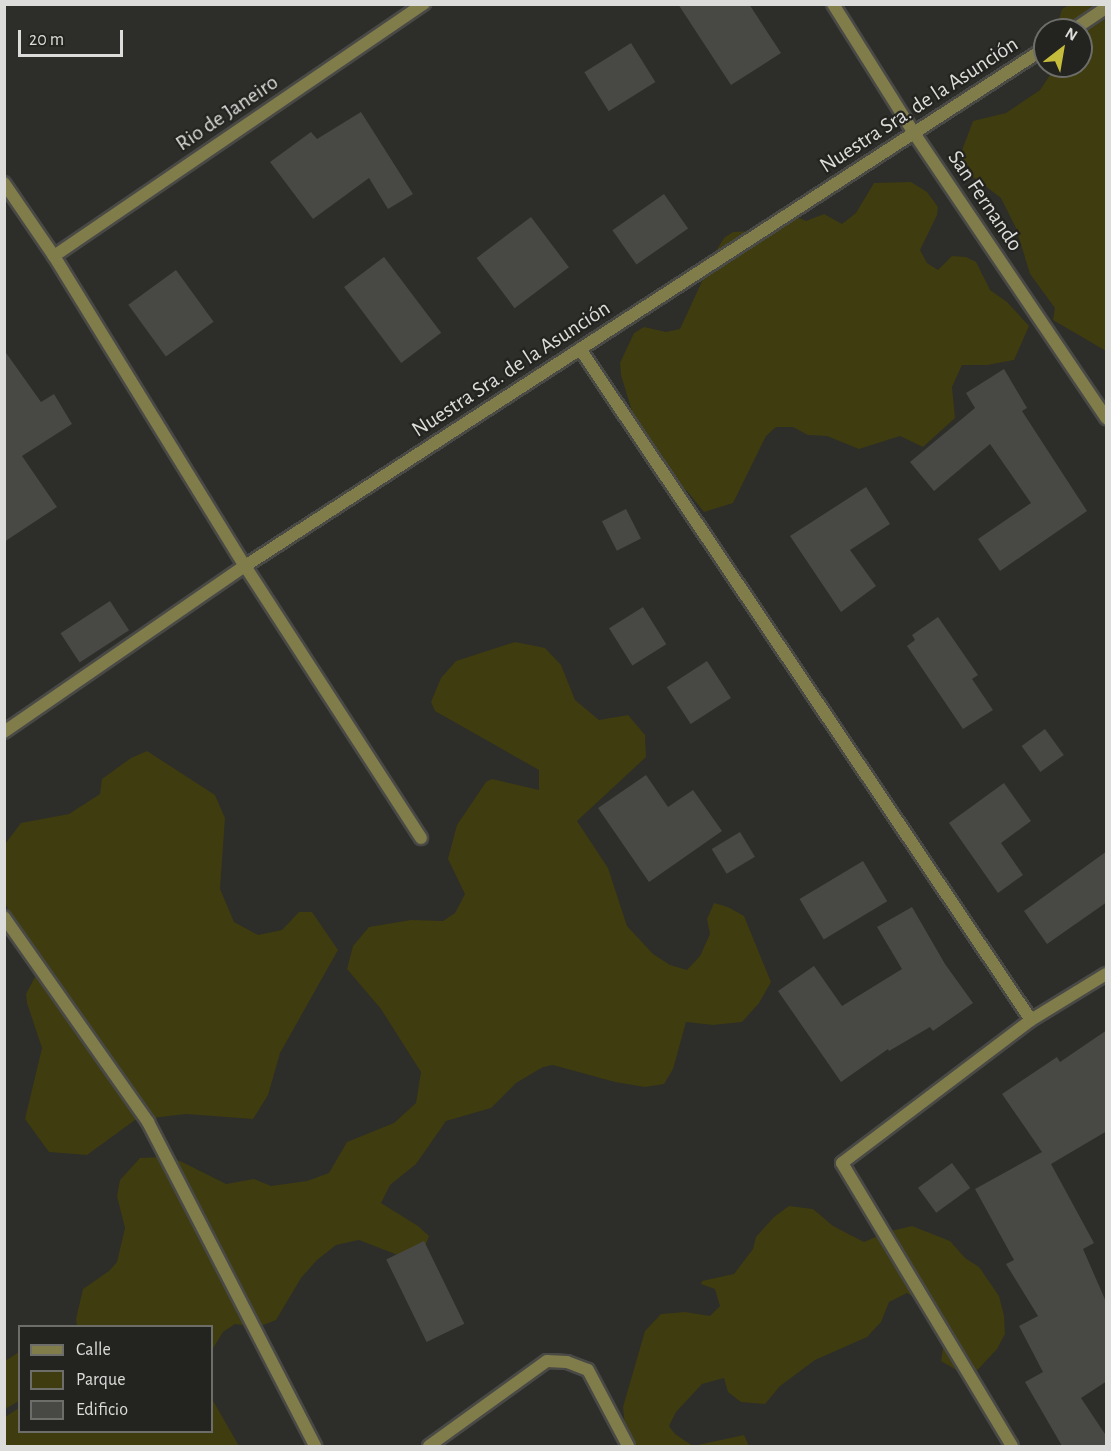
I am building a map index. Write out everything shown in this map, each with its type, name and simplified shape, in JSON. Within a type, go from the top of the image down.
[{"type":"street","name":"Rio de Janeiro","points":[[54,256],[424,4]]},
{"type":"street","name":"San Fernando","points":[[832,4],[914,133],[1107,418]]},
{"type":"street","points":[[1092,18],[1107,8]]},
{"type":"street","name":"Nuestra Sra. de la Asunción","points":[[4,732],[245,566],[1033,56]]},
{"type":"street","points":[[4,183],[54,256],[245,566],[421,838]]},
{"type":"street","points":[[580,349],[1031,1020]]},
{"type":"street","points":[[4,917],[148,1122],[315,1446]]},
{"type":"street","points":[[1012,1446],[842,1163],[1031,1020],[1107,974]]},
{"type":"street","points":[[429,1446],[547,1361],[567,1362],[588,1370],[628,1446]]},
{"type":"green space","points":[[1069,5],[1106,5],[1106,351],[1053,320],[1055,308],[1030,274],[1016,228],[1001,198],[961,168],[958,161],[973,121],[1006,113],[1040,90],[1048,78],[1093,78],[1093,18],[1059,18],[1062,9]]},
{"type":"green space","points":[[911,182],[927,192],[938,207],[937,215],[920,250],[927,263],[938,270],[952,256],[966,257],[976,262],[990,290],[1007,302],[1029,326],[1014,360],[987,365],[962,365],[952,387],[955,418],[923,447],[900,436],[859,449],[827,436],[808,435],[793,427],[776,427],[766,436],[733,503],[704,512],[686,490],[666,477],[656,448],[634,418],[621,375],[620,363],[634,333],[644,327],[666,332],[680,329],[716,251],[724,238],[733,232],[768,230],[799,218],[806,221],[824,214],[842,224],[856,213],[874,183]]},
{"type":"green space","points":[[515,642],[545,648],[561,665],[575,700],[599,720],[628,715],[645,735],[646,757],[577,821],[608,868],[627,926],[653,954],[670,965],[687,970],[700,956],[710,934],[707,919],[714,903],[728,907],[744,916],[771,982],[759,1003],[742,1022],[713,1025],[686,1022],[673,1069],[664,1084],[645,1087],[615,1082],[553,1065],[543,1067],[516,1083],[491,1108],[446,1121],[416,1164],[390,1185],[381,1203],[418,1226],[429,1236],[420,1260],[408,1259],[359,1240],[336,1245],[317,1260],[301,1278],[276,1320],[258,1327],[235,1324],[223,1332],[213,1348],[213,1325],[77,1325],[76,1319],[83,1289],[109,1271],[117,1262],[125,1228],[117,1196],[120,1180],[140,1158],[160,1157],[180,1161],[226,1184],[254,1179],[271,1186],[307,1181],[329,1173],[347,1142],[394,1123],[416,1103],[421,1072],[381,1009],[347,969],[353,946],[369,927],[411,920],[443,921],[455,913],[465,894],[448,859],[457,825],[486,782],[492,779],[539,790],[539,770],[435,711],[431,702],[441,678],[456,661]]},
{"type":"green space","points":[[147,751],[215,795],[225,818],[220,889],[234,922],[258,935],[282,930],[299,912],[312,912],[338,950],[280,1053],[268,1095],[253,1119],[186,1114],[135,1120],[87,1155],[49,1152],[25,1119],[42,1048],[27,1003],[26,994],[36,975],[31,950],[14,926],[5,902],[5,844],[21,823],[69,814],[100,794],[102,779],[131,758]]},
{"type":"green space","points":[[789,1206],[813,1209],[833,1226],[864,1242],[887,1232],[912,1226],[950,1241],[965,1258],[979,1267],[999,1296],[1004,1316],[1005,1334],[997,1349],[970,1378],[941,1361],[945,1337],[937,1310],[907,1293],[889,1302],[881,1322],[867,1337],[815,1360],[780,1386],[765,1404],[741,1402],[728,1392],[724,1378],[702,1384],[676,1412],[669,1426],[675,1434],[693,1446],[627,1446],[623,1407],[645,1331],[661,1314],[685,1312],[710,1316],[720,1306],[715,1289],[701,1284],[702,1281],[734,1274],[753,1249],[756,1237],[774,1217]]},
{"type":"green space","points":[[18,1353],[18,1402],[5,1409],[5,1361]]},
{"type":"green space","points":[[213,1401],[239,1446],[5,1446],[5,1417],[18,1409],[18,1433],[213,1433]]},
{"type":"green space","points":[[744,1435],[749,1446],[693,1446]]},
{"type":"building","points":[[678,4],[749,4],[781,53],[731,85]]},
{"type":"building","points":[[631,43],[655,82],[609,111],[584,72]]},
{"type":"building","points":[[361,112],[413,194],[388,209],[369,178],[313,219],[270,162],[311,132],[317,139]]},
{"type":"building","points":[[664,194],[688,228],[636,265],[612,230]]},
{"type":"building","points":[[531,217],[569,267],[515,308],[477,258]]},
{"type":"building","points":[[384,257],[441,333],[401,363],[344,287]]},
{"type":"building","points":[[176,270],[214,322],[166,356],[128,305]]},
{"type":"building","points":[[4,350],[41,402],[54,394],[72,424],[22,456],[57,507],[4,542]]},
{"type":"building","points":[[1004,369],[1027,408],[1022,411],[1087,511],[1000,571],[978,539],[1031,503],[990,444],[934,491],[910,462],[975,408],[966,393]]},
{"type":"building","points":[[866,487],[890,524],[850,550],[876,586],[841,612],[790,536]]},
{"type":"building","points":[[626,509],[641,538],[617,551],[602,521]]},
{"type":"building","points":[[110,601],[129,630],[80,662],[61,633]]},
{"type":"building","points":[[643,607],[666,644],[632,666],[609,628]]},
{"type":"building","points":[[938,617],[978,675],[972,679],[993,710],[963,729],[907,646],[915,640],[912,635]]},
{"type":"building","points":[[707,661],[731,698],[691,724],[667,687]]},
{"type":"building","points":[[1045,729],[1064,755],[1040,772],[1022,746]]},
{"type":"building","points":[[646,775],[668,807],[693,790],[722,831],[649,882],[598,808]]},
{"type":"building","points":[[1004,783],[1031,821],[1001,843],[1023,875],[998,893],[949,823]]},
{"type":"building","points":[[740,832],[755,857],[727,874],[712,849]]},
{"type":"building","points":[[1107,851],[1107,902],[1047,944],[1024,911]]},
{"type":"building","points":[[863,861],[887,901],[824,939],[800,899]]},
{"type":"building","points":[[912,907],[945,964],[973,1003],[933,1031],[930,1027],[889,1051],[888,1049],[841,1082],[778,991],[814,966],[842,1006],[902,969],[877,927]]},
{"type":"building","points":[[1107,1030],[1107,1131],[1051,1164],[1094,1243],[1083,1249],[1107,1304],[1107,1381],[1081,1398],[1107,1437],[1107,1446],[1062,1446],[1025,1382],[1043,1372],[1019,1326],[1038,1316],[1006,1264],[1014,1260],[975,1189],[1042,1152],[1002,1094],[1057,1057],[1060,1062]]},
{"type":"building","points":[[952,1163],[970,1188],[936,1213],[918,1188]]},
{"type":"building","points":[[424,1241],[464,1324],[427,1342],[386,1259]]}]
